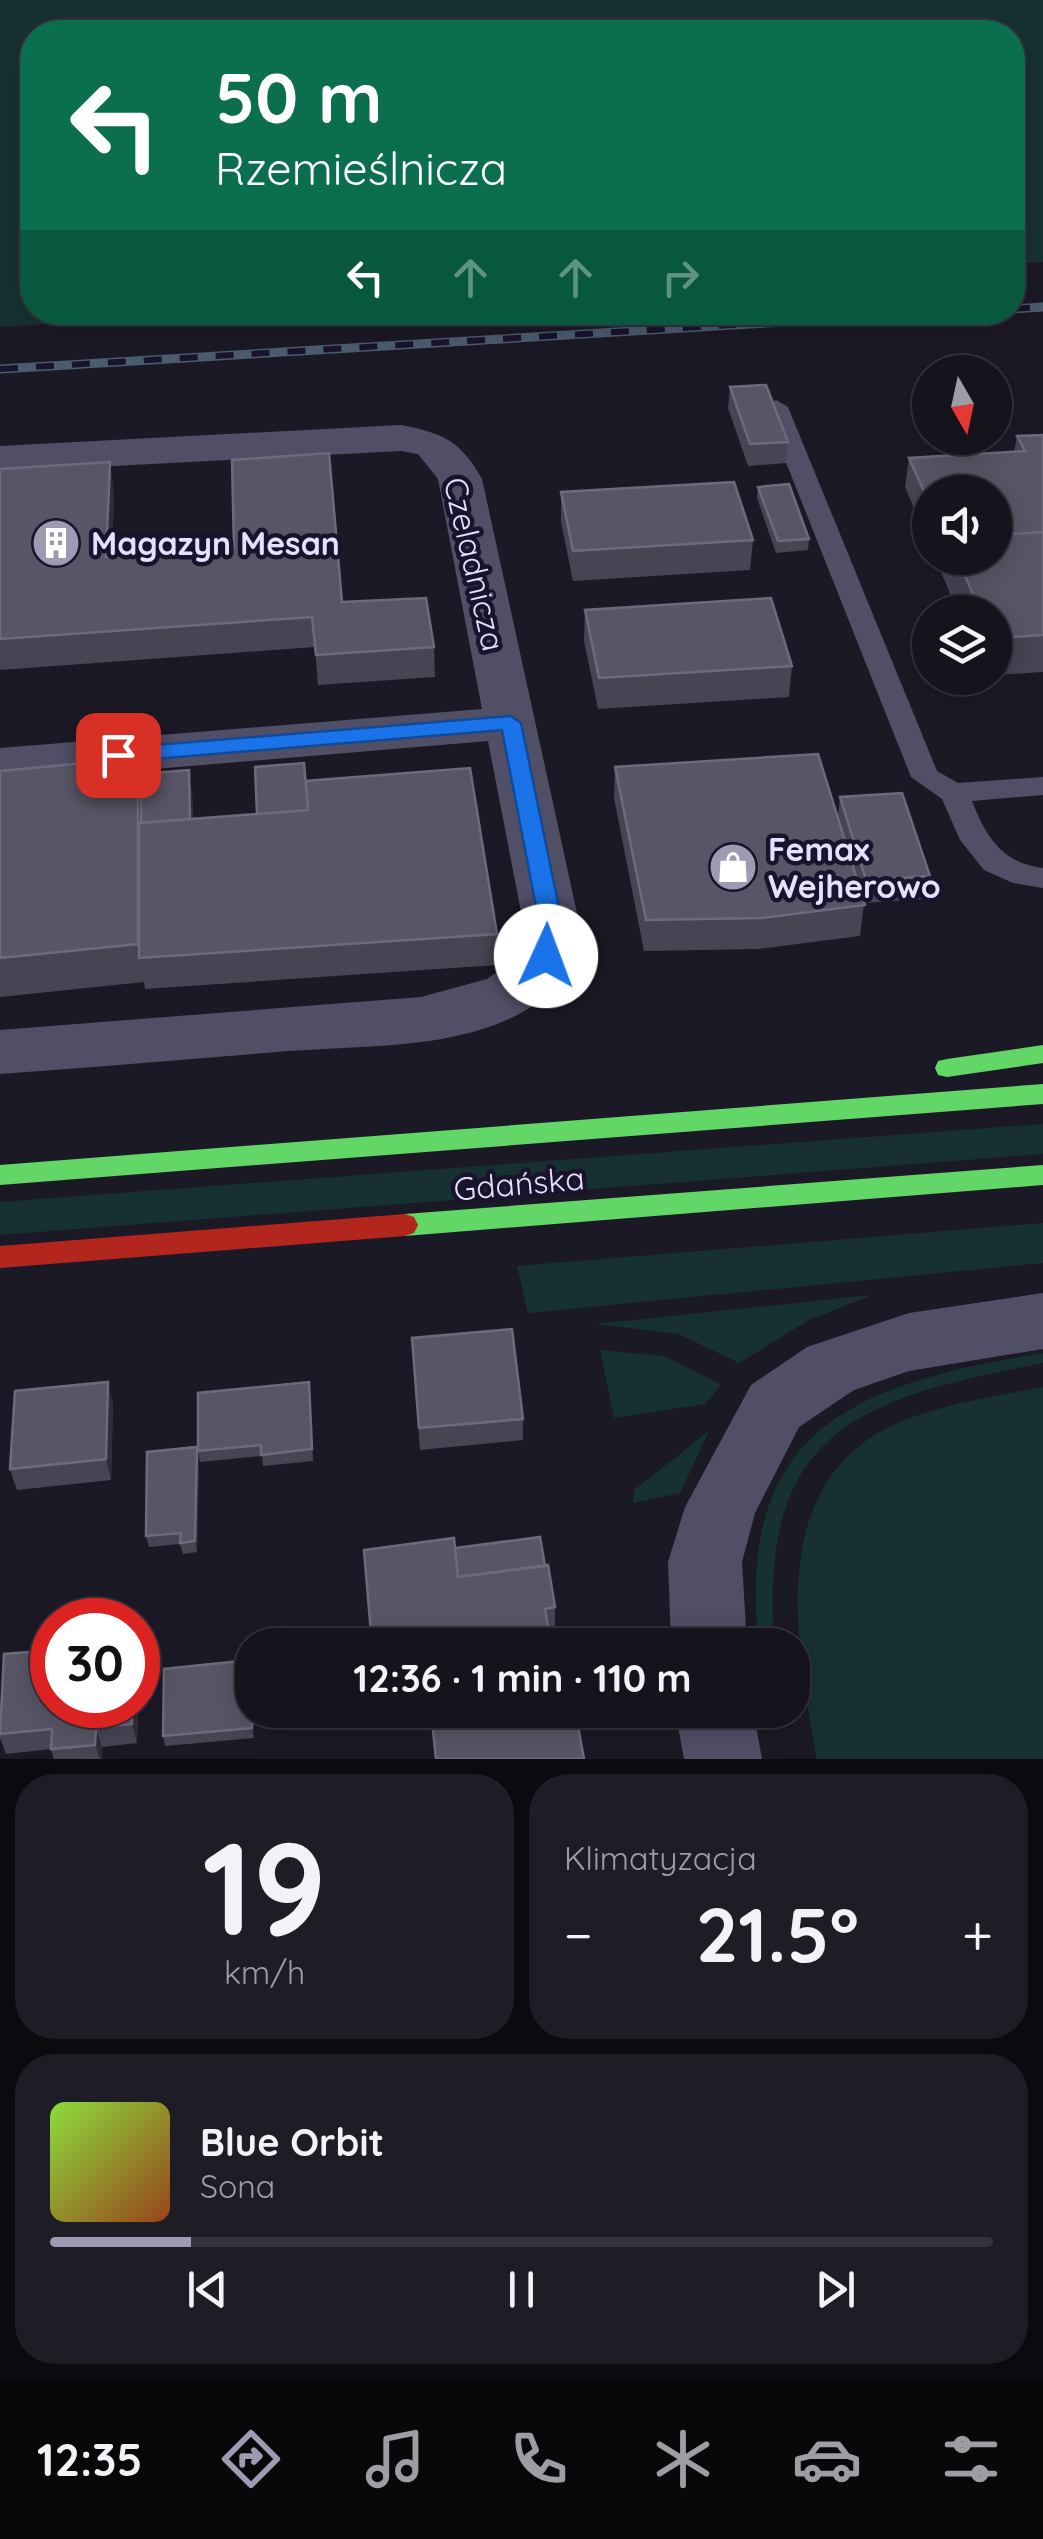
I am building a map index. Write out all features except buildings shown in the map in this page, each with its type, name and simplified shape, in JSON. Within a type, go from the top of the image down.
[{"type":"main road","points":[[917,1073],[1043,1054]]},
{"type":"main road","points":[[529,1132],[820,1088]]},
{"type":"main road","name":"Gdańska","points":[[0,1174],[1043,1094]]},
{"type":"main road","name":"Gdańska","points":[[0,1257],[1043,1174]]},
{"type":"street","name":"Czeladnicza","points":[[0,459],[366,438],[432,444],[449,459],[460,480],[551,922],[546,956],[518,989],[474,1010],[421,1020],[0,1052]]},
{"type":"street","points":[[0,764],[511,723]]},
{"type":"street","points":[[707,1628],[705,1562],[720,1507],[775,1406],[830,1368],[909,1342],[1043,1321]]},
{"type":"street","points":[[718,1728],[724,1759]]},
{"type":"lane","points":[[776,407],[925,777],[954,793],[1043,786]]},
{"type":"lane","points":[[954,793],[982,856],[1001,868],[1043,878]]},
{"type":"green space","points":[[0,0],[1043,0],[1043,262],[1025,263],[1025,20],[20,20],[20,325],[33,325],[0,327]]},
{"type":"green space","points":[[1043,1124],[1043,1154],[0,1235],[0,1202]]},
{"type":"green space","points":[[1043,1223],[1043,1263],[528,1313],[517,1266]]},
{"type":"green space","points":[[872,1295],[809,1320],[739,1363],[679,1334],[596,1324]]},
{"type":"green space","points":[[600,1350],[664,1356],[721,1385],[705,1404],[614,1418]]},
{"type":"green space","points":[[1043,1353],[1043,1363],[920,1392],[872,1411],[833,1437],[803,1471],[783,1515],[774,1573],[774,1628],[758,1628],[756,1571],[767,1512],[789,1465],[823,1428],[866,1401],[917,1381]]},
{"type":"green space","points":[[1043,1387],[1043,1759],[817,1759],[810,1715],[810,1628],[799,1628],[798,1616],[800,1568],[808,1523],[827,1482],[858,1447],[902,1421],[954,1405]]},
{"type":"green space","points":[[709,1431],[680,1493],[633,1503],[634,1490]]},
{"type":"railway","points":[[1025,308],[1043,307]]},
{"type":"railway","points":[[0,369],[733,325]]},
{"type":"traffic: fast","points":[[947,1068],[1043,1054]]},
{"type":"traffic: fast","points":[[0,1175],[1043,1094]]},
{"type":"traffic: fast","points":[[405,1225],[1043,1175]]},
{"type":"traffic: jam","points":[[0,1257],[405,1225]]},
{"type":"place","name":"Magazyn Mesan","points":[[56,543]]},
{"type":"place","name":"Femax Wejherowo","points":[[733,867]]},
{"type":"route","points":[[118,755],[511,723],[551,922],[546,956]]}]
